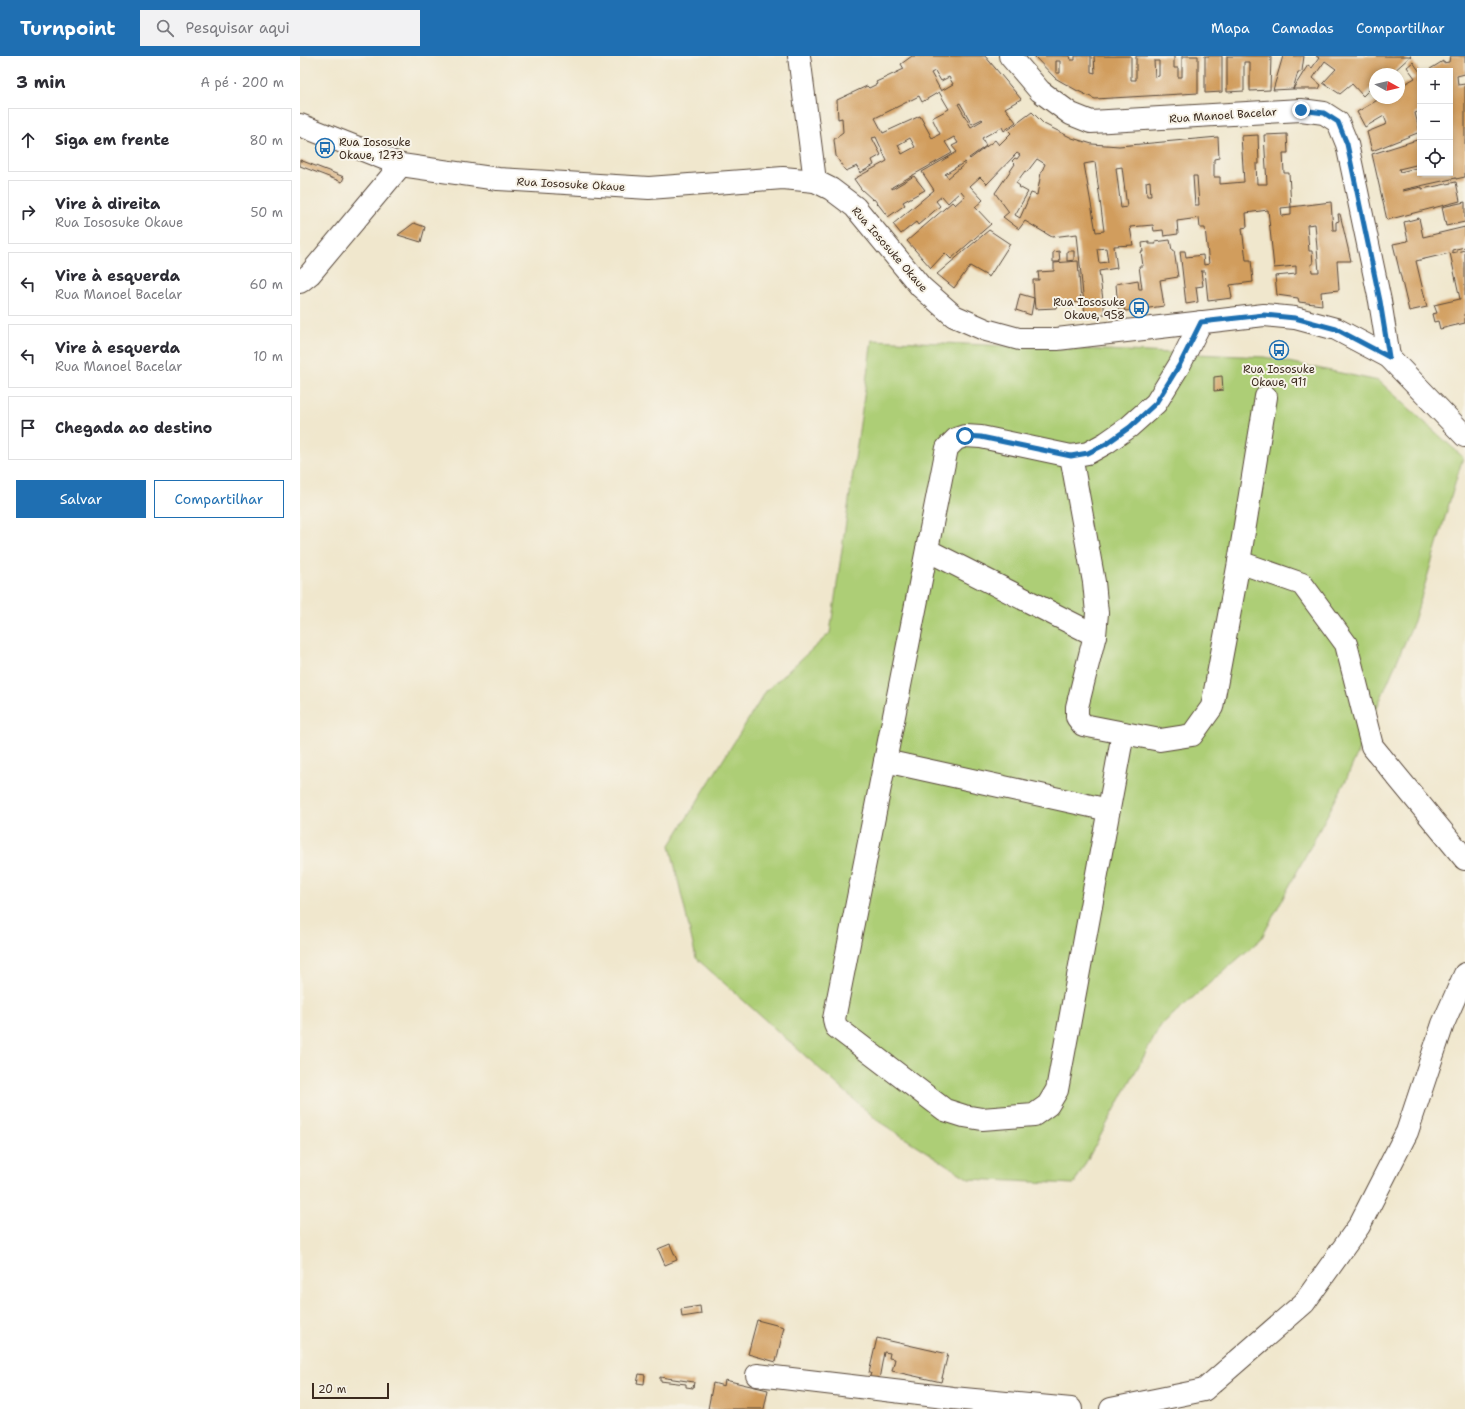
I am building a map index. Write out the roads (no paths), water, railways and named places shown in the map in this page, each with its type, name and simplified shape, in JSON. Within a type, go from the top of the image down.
[{"type":"street","points":[[799,56],[815,181]]},
{"type":"street","name":"Rua Manoel Bacelar","points":[[1010,56],[1040,91],[1071,114],[1091,122],[1301,110],[1324,113],[1338,122],[1347,144],[1380,301],[1389,357]]},
{"type":"street","name":"Rua Iososuke Okaue","points":[[300,125],[401,165],[498,180],[649,188],[783,178],[815,181],[830,189],[855,207],[921,287],[954,316],[986,330],[1019,339],[1057,339],[1264,315],[1295,318],[1336,329],[1389,357],[1465,436]]},
{"type":"street","points":[[300,282],[310,274],[401,165]]},
{"type":"street","points":[[1123,733],[1057,1090],[1048,1105],[1034,1115],[982,1118],[964,1116],[945,1110],[836,1027],[834,1019],[947,448],[956,439],[965,436],[981,437],[1071,456],[1088,453],[1106,444],[1130,427],[1156,403],[1180,364],[1201,322]]},
{"type":"street","points":[[1071,456],[1094,582],[1097,613],[1096,635],[1077,707],[1077,716],[1083,725],[1160,740],[1192,735],[1212,707],[1266,397]]},
{"type":"street","points":[[927,550],[1096,635]]},
{"type":"street","points":[[1238,562],[1302,584],[1346,644],[1372,746],[1465,859]]},
{"type":"street","points":[[884,761],[1109,810]]},
{"type":"street","points":[[1111,1409],[1204,1390],[1304,1303],[1359,1226],[1407,1132],[1443,1024],[1465,974]]},
{"type":"street","points":[[757,1375],[953,1398],[1071,1409]]},
{"type":"place","name":"Rua Iososuke Okaue, 1273","points":[[325,148]]},
{"type":"place","name":"Rua Iososuke Okaue, 958","points":[[1139,308]]},
{"type":"place","name":"Rua Iososuke Okaue, 911","points":[[1279,350]]}]
